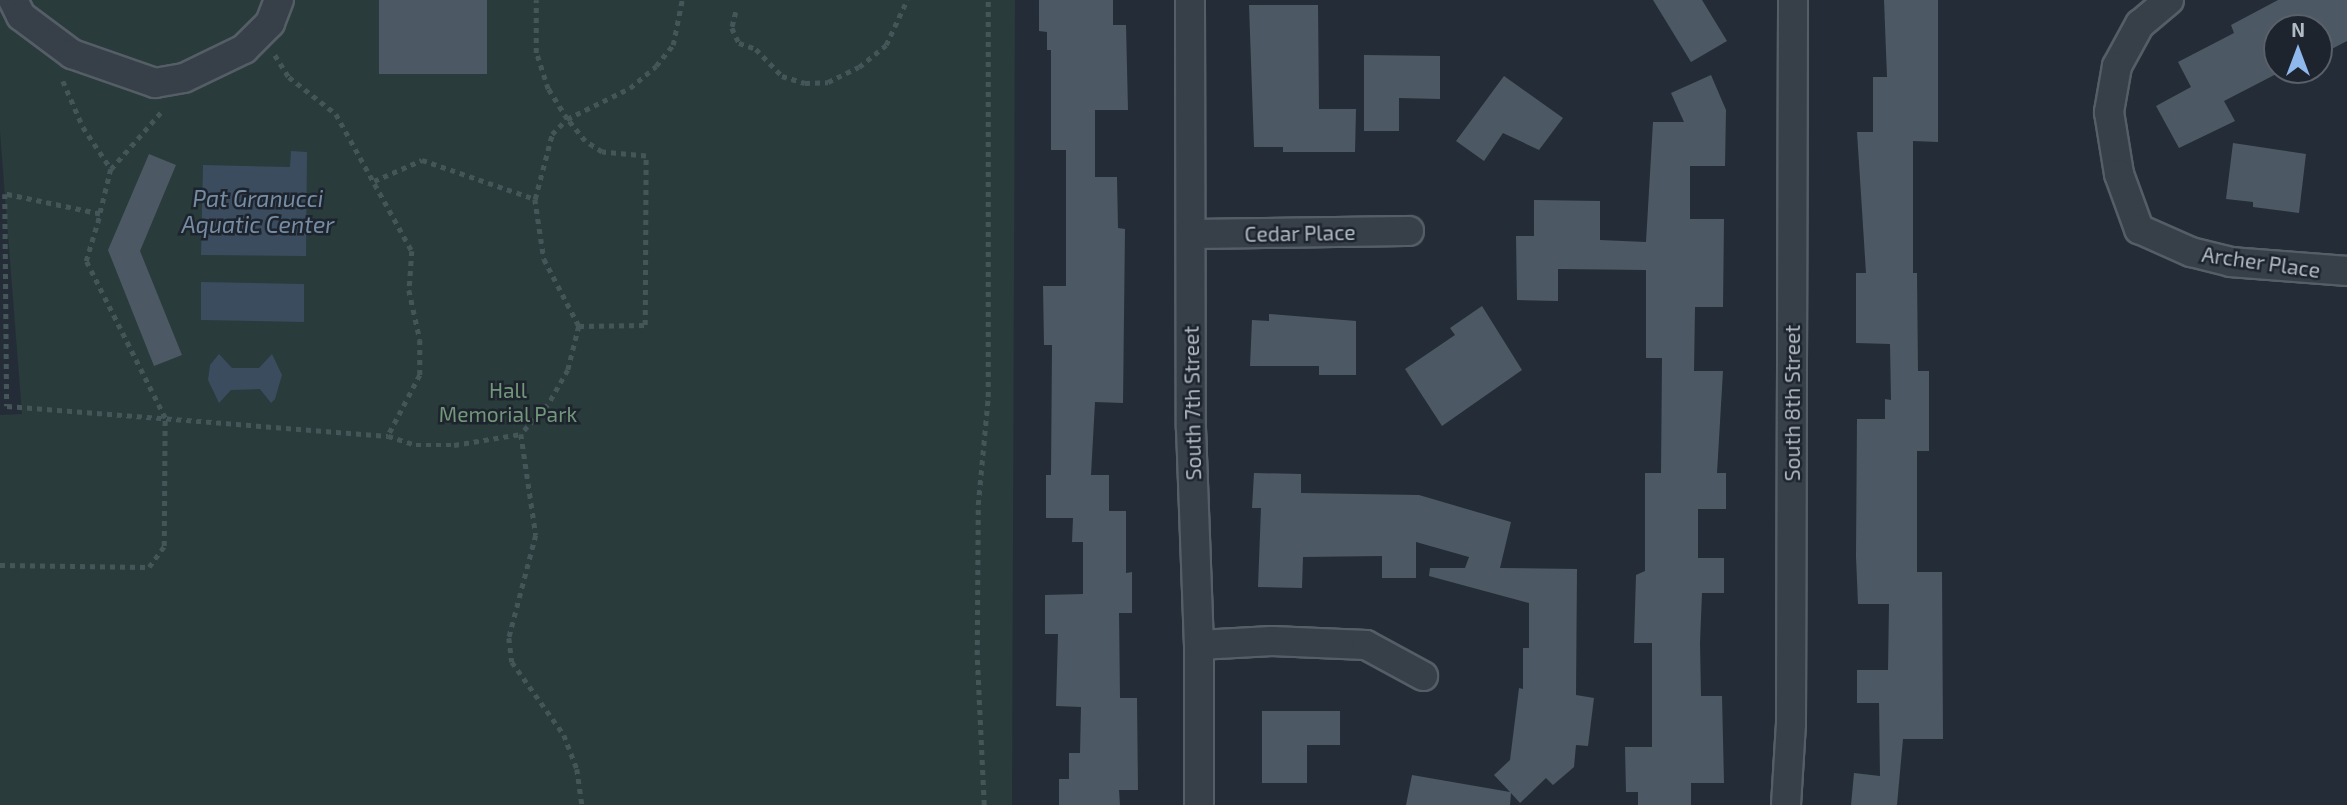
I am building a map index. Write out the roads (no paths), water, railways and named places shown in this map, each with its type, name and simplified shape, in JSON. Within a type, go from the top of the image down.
[{"type":"street","points":[[13,0],[21,16],[72,54],[155,83],[184,78],[244,49],[270,23],[279,0]]},
{"type":"street","name":"South 7th Street","points":[[1190,0],[1191,428],[1199,645],[1199,805]]},
{"type":"street","name":"South 8th Street","points":[[1786,805],[1791,724],[1793,0]]},
{"type":"street","name":"Archer Place","points":[[2169,0],[2140,24],[2117,66],[2109,112],[2119,174],[2139,229],[2191,251],[2231,262],[2347,271]]},
{"type":"street","name":"Cedar Place","points":[[1191,234],[1409,231]]},
{"type":"street","points":[[1199,645],[1272,641],[1366,645],[1423,676]]},
{"type":"water","name":"Pat Granucci Aquatic Center","points":[[291,151],[307,152],[306,256],[201,255],[203,165],[290,167]]},
{"type":"water","points":[[201,282],[304,284],[304,322],[201,320]]},
{"type":"water","points":[[219,354],[232,368],[259,368],[272,354],[282,375],[275,399],[271,403],[260,389],[231,390],[219,403],[208,380],[210,365]]},
{"type":"park label","name":"Hall Memorial Park","points":[[508,402]]}]
